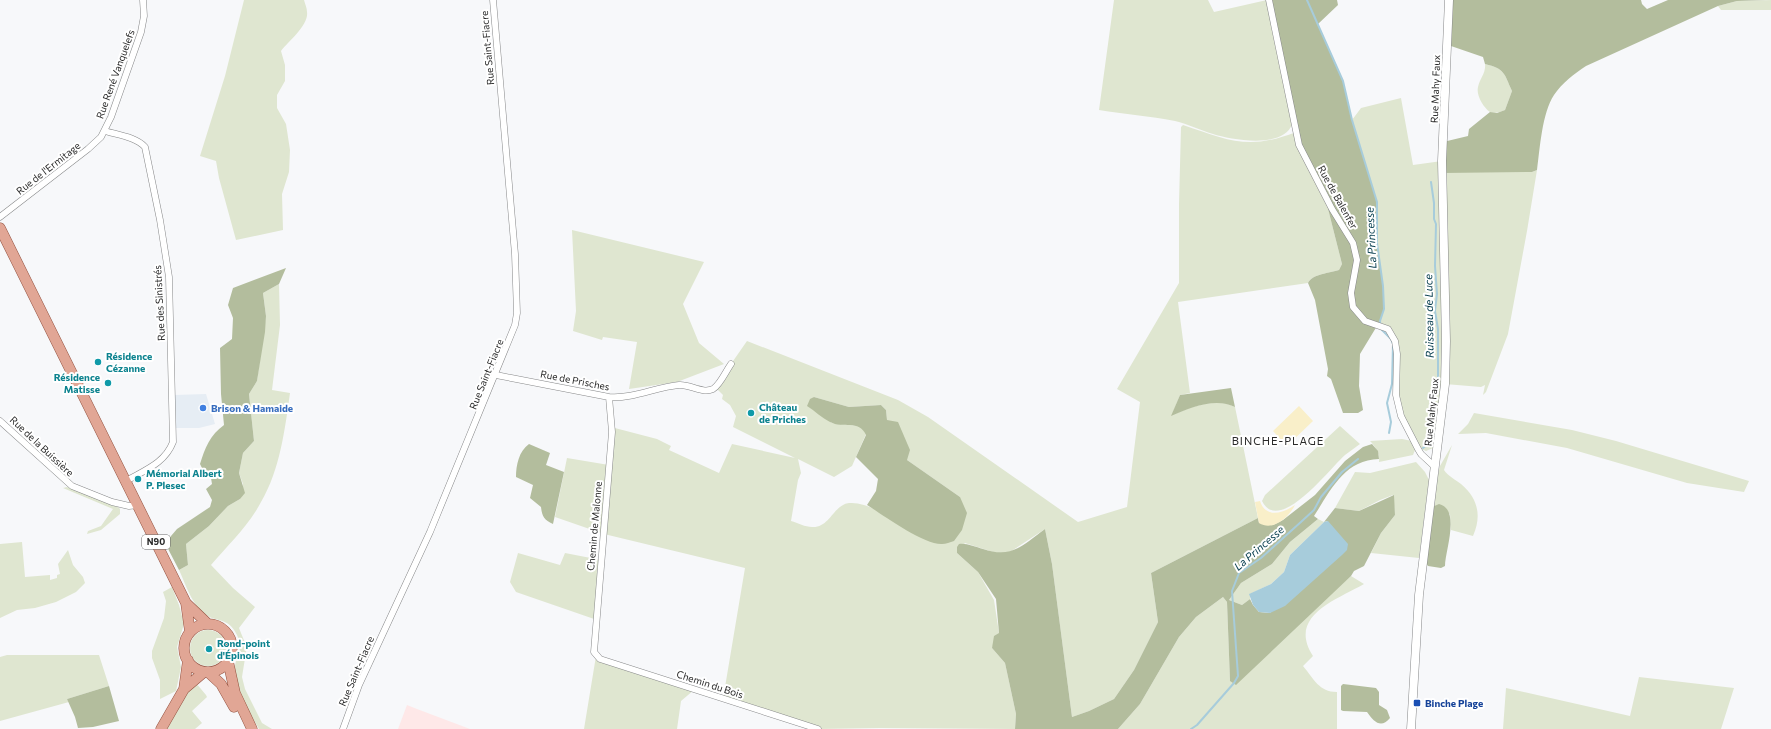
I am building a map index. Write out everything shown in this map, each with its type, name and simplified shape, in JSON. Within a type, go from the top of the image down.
[{"type":"main road","name":"N90","points":[[0,228],[186,603],[190,632],[184,646],[188,660]]},
{"type":"main road","name":"N90","points":[[186,603],[208,624],[222,628],[231,640],[231,655],[228,661],[235,692],[252,729]]},
{"type":"main road","points":[[190,632],[198,626],[208,624]]},
{"type":"main road","points":[[188,660],[192,666],[206,672],[221,684],[245,729]]},
{"type":"main road","points":[[161,729],[184,689],[188,660]]},
{"type":"main road","points":[[184,689],[206,672],[217,670],[228,661]]},
{"type":"street","name":"Rue René Vanquelefs","points":[[105,131],[141,32],[144,16],[143,0]]},
{"type":"street","name":"Rue Saint-Fiacre","points":[[343,729],[359,685],[430,532],[513,334],[517,313],[515,254],[493,0]]},
{"type":"street","name":"Rue de Balenfer","points":[[1269,0],[1299,145],[1332,209],[1353,243],[1357,260],[1357,269],[1350,293],[1353,307],[1365,321],[1384,328],[1390,332],[1396,345],[1395,387],[1399,409],[1421,454],[1435,467]]},
{"type":"street","name":"Rue Mahy Faux","points":[[1411,729],[1419,595],[1445,384],[1446,341],[1442,161],[1449,0]]},
{"type":"street","name":"Rue de l'Ermitage","points":[[0,217],[88,149],[101,137],[105,131]]},
{"type":"street","name":"Rue des Sinistrés","points":[[105,131],[132,138],[145,147],[169,277],[173,442],[169,451],[159,462],[126,481]]},
{"type":"street","name":"Rue de Prisches","points":[[496,375],[620,398],[681,384],[698,389],[709,390],[715,387],[731,364]]},
{"type":"street","name":"Chemin de Malonne","points":[[596,656],[594,652],[612,432],[609,397]]},
{"type":"street","name":"Rue de la Buissière","points":[[0,421],[72,486],[112,502],[129,506],[138,505]]},
{"type":"street","name":"Chemin du Bois","points":[[596,656],[600,659],[694,690],[818,729]]},
{"type":"shaded area","points":[[206,394],[215,424],[199,428],[176,428],[174,395]]},
{"type":"shaded area","points":[[407,705],[417,709],[470,729],[398,729]]},
{"type":"green space","points":[[244,0],[304,0],[307,17],[298,33],[281,51],[285,65],[285,81],[277,95],[277,108],[286,124],[290,150],[289,172],[282,194],[283,230],[236,240],[219,178],[216,161],[200,156],[225,76]]},
{"type":"green space","points":[[1114,0],[1208,0],[1214,12],[1267,0],[1292,124],[1287,132],[1279,137],[1268,140],[1244,140],[1213,134],[1175,121],[1099,110]]},
{"type":"green space","points":[[1269,0],[1337,0],[1338,5],[1318,24],[1343,81],[1352,120],[1377,202],[1377,243],[1383,286],[1384,309],[1380,321],[1380,327],[1377,326],[1360,354],[1359,386],[1363,410],[1358,413],[1343,413],[1331,379],[1327,376],[1328,369],[1315,300],[1308,283],[1317,276],[1339,270],[1342,264],[1324,193],[1301,150]]},
{"type":"green space","points":[[1449,0],[1641,0],[1642,4],[1647,9],[1668,0],[1766,0],[1737,1],[1718,6],[1586,66],[1577,72],[1568,79],[1550,102],[1542,131],[1537,170],[1532,172],[1443,173],[1443,142],[1468,136],[1469,129],[1490,112],[1497,113],[1505,110],[1512,91],[1503,73],[1497,68],[1485,64],[1483,57],[1451,46],[1447,40]]},
{"type":"green space","points":[[1771,0],[1771,10],[1721,10],[1718,6],[1737,1]]},
{"type":"green space","points":[[1485,64],[1497,68],[1503,73],[1512,91],[1505,110],[1496,113],[1492,113],[1487,110],[1479,97],[1478,87],[1485,70]]},
{"type":"green space","points":[[1401,98],[1413,165],[1442,161],[1448,172],[1532,172],[1537,170],[1508,334],[1486,392],[1483,395],[1485,385],[1481,387],[1445,384],[1433,448],[1426,451],[1414,446],[1415,450],[1413,455],[1379,462],[1377,451],[1370,441],[1402,439],[1412,441],[1399,409],[1397,354],[1392,335],[1380,327],[1380,321],[1384,309],[1383,286],[1377,243],[1352,120],[1361,108]]},
{"type":"green space","points":[[1183,125],[1226,139],[1251,142],[1279,138],[1296,132],[1324,193],[1342,264],[1339,270],[1317,276],[1308,283],[1178,302],[1190,393],[1180,395],[1172,415],[1204,404],[1220,403],[1235,407],[1258,518],[1151,573],[1158,622],[1134,670],[1114,699],[1072,717],[1052,564],[1045,529],[1010,552],[996,553],[965,543],[957,553],[978,572],[994,600],[999,633],[992,648],[1005,663],[1016,714],[1015,729],[818,729],[723,699],[745,568],[604,534],[555,517],[567,458],[609,465],[611,427],[657,439],[671,446],[669,450],[719,473],[732,444],[795,458],[733,427],[736,416],[730,405],[722,399],[723,395],[715,387],[747,341],[898,400],[928,417],[1078,522],[1127,507],[1140,402],[1117,389],[1179,283],[1181,127]],"holes":[[[814,397],[849,407],[881,405],[886,410],[887,420],[907,460],[960,497],[917,535],[875,509],[857,503],[849,503],[844,505],[823,524],[818,526],[812,527],[791,521],[798,480],[801,473],[798,459],[834,477],[852,466],[866,434],[860,426],[832,423],[808,406]]]},
{"type":"green space","points":[[572,230],[704,262],[683,304],[699,343],[724,364],[677,382],[629,389],[637,342],[603,337],[602,340],[573,331],[576,311]]},
{"type":"green space","points":[[286,268],[279,284],[263,293],[266,316],[265,332],[257,381],[249,394],[254,441],[243,453],[239,473],[245,493],[240,499],[228,506],[209,526],[186,544],[188,565],[179,570],[165,543],[177,529],[210,507],[212,500],[206,489],[212,484],[211,478],[205,474],[200,464],[209,442],[215,433],[224,425],[221,394],[220,348],[232,339],[233,318],[228,305],[233,288]]},
{"type":"green space","points":[[279,284],[280,325],[272,390],[290,393],[281,449],[273,477],[256,510],[244,527],[211,565],[233,588],[255,607],[239,628],[245,643],[246,652],[242,677],[245,689],[262,723],[272,729],[259,729],[240,693],[236,678],[235,665],[240,650],[237,635],[226,622],[209,617],[200,610],[190,594],[179,570],[188,565],[186,544],[209,526],[228,506],[240,499],[243,484],[239,473],[243,453],[254,441],[249,394],[257,381],[266,316],[263,293]]},
{"type":"green space","points":[[1231,388],[1235,407],[1227,404],[1211,403],[1194,407],[1171,416],[1180,395]]},
{"type":"green space","points":[[814,397],[849,407],[881,405],[886,410],[887,420],[898,422],[910,450],[907,460],[960,497],[967,513],[962,530],[954,541],[942,544],[925,540],[904,529],[867,505],[876,491],[878,479],[856,457],[866,435],[859,427],[840,425],[830,422],[807,406],[810,399]]},
{"type":"green space","points":[[1474,413],[1572,430],[1616,441],[1749,481],[1744,492],[1687,483],[1567,448],[1486,433],[1458,434],[1468,424]]},
{"type":"green space","points":[[1340,426],[1360,444],[1345,455],[1305,496],[1292,505],[1280,510],[1270,510],[1262,501],[1265,495]]},
{"type":"green space","points":[[529,444],[550,453],[546,465],[564,472],[553,524],[547,521],[543,515],[541,507],[530,498],[533,485],[516,477],[520,454]]},
{"type":"green space","points":[[1372,444],[1378,451],[1379,459],[1356,465],[1340,478],[1314,516],[1318,519],[1290,542],[1272,564],[1241,583],[1229,600],[1242,605],[1250,599],[1259,612],[1270,613],[1328,521],[1324,522],[1335,508],[1359,511],[1394,495],[1395,515],[1381,533],[1364,566],[1354,571],[1351,576],[1236,685],[1230,681],[1227,602],[1223,597],[1196,617],[1179,637],[1140,704],[1118,729],[1015,729],[1016,714],[1005,663],[992,648],[994,636],[999,633],[996,599],[978,572],[957,553],[957,547],[959,544],[993,552],[1010,551],[1017,549],[1045,529],[1052,564],[1072,717],[1114,699],[1134,670],[1158,622],[1151,573],[1258,518],[1259,523],[1273,525],[1283,520],[1315,495],[1345,461],[1363,447]]},
{"type":"green space","points":[[1452,445],[1444,470],[1467,489],[1475,501],[1478,514],[1476,529],[1473,536],[1451,530],[1450,514],[1430,508],[1440,466]]},
{"type":"green space","points":[[1416,462],[1425,472],[1429,480],[1419,558],[1371,553],[1381,533],[1395,515],[1393,495],[1359,511],[1335,508],[1355,472],[1370,473]]},
{"type":"green space","points":[[67,487],[118,507],[120,509],[120,514],[101,530],[87,534],[88,531],[101,526],[113,509],[63,488]]},
{"type":"green space","points":[[1439,504],[1446,507],[1451,522],[1445,566],[1441,568],[1428,566],[1425,561],[1430,508]]},
{"type":"green space","points":[[1318,519],[1324,522],[1290,555],[1284,572],[1271,584],[1250,594],[1250,599],[1242,605],[1229,600],[1241,583],[1272,564],[1290,542]]},
{"type":"green space","points":[[22,542],[25,577],[50,575],[50,580],[57,578],[57,575],[60,574],[58,564],[68,550],[73,565],[83,577],[85,583],[76,592],[56,602],[35,608],[17,610],[0,618],[0,544]]},
{"type":"green space","points":[[518,553],[560,565],[565,553],[601,560],[597,620],[516,592],[510,582]]},
{"type":"green space","points":[[1351,576],[1364,584],[1329,603],[1318,611],[1310,620],[1306,630],[1307,642],[1313,656],[1303,666],[1317,684],[1326,690],[1337,692],[1337,729],[1118,729],[1140,704],[1179,637],[1196,617],[1223,597],[1227,602],[1230,681]]},
{"type":"green space","points":[[172,587],[184,624],[177,647],[181,667],[176,691],[160,699],[160,680],[152,658],[152,651],[164,618],[166,601],[163,592]]},
{"type":"green space","points":[[212,630],[221,635],[225,641],[225,655],[221,661],[212,666],[204,666],[195,661],[191,655],[190,644],[195,635],[201,631]]},
{"type":"green space","points":[[7,655],[99,655],[109,686],[67,699],[69,702],[0,721],[0,657]]},
{"type":"green space","points":[[596,656],[694,690],[681,701],[677,729],[584,729]]},
{"type":"green space","points":[[1639,677],[1734,688],[1721,729],[1503,729],[1506,688],[1630,716]]},
{"type":"green space","points":[[196,683],[207,697],[192,711],[202,723],[195,729],[167,729],[187,693]]},
{"type":"green space","points":[[1343,684],[1376,688],[1379,692],[1379,705],[1387,710],[1390,718],[1381,724],[1372,719],[1367,712],[1341,710],[1341,686]]},
{"type":"green space","points":[[109,686],[119,721],[93,727],[78,728],[67,699]]},
{"type":"sand","points":[[1299,406],[1313,421],[1287,446],[1273,431]]},
{"type":"sand","points":[[1260,501],[1266,510],[1275,513],[1295,505],[1285,518],[1270,526],[1259,523],[1255,502]]},
{"type":"water","points":[[1328,521],[1348,544],[1347,550],[1285,606],[1270,613],[1259,612],[1253,605],[1249,594],[1271,584],[1284,572],[1290,555],[1324,522]]},
{"type":"waterway","name":"La Princesse","points":[[1307,0],[1343,81],[1352,120],[1377,202],[1377,243],[1383,286],[1384,309],[1380,321],[1381,329],[1391,339],[1393,344],[1392,384],[1387,403],[1391,422],[1389,433]]},
{"type":"waterway","name":"Ruisseau de Luce","points":[[1423,448],[1428,444],[1433,417],[1434,397],[1438,387],[1438,329],[1435,311],[1437,294],[1435,266],[1436,224],[1434,219],[1434,203],[1431,182]]},
{"type":"waterway","name":"La Princesse","points":[[1191,729],[1197,725],[1234,683],[1238,676],[1232,591],[1239,573],[1261,558],[1314,510],[1321,497],[1342,472],[1358,459]]},
{"type":"place","name":"Résidence Cézanne","points":[[98,362]]},
{"type":"place","name":"Résidence Matisse","points":[[108,383]]},
{"type":"place","name":"Brison & Hamaide","points":[[203,408]]},
{"type":"place","name":"Château de Priches","points":[[751,413]]},
{"type":"place","name":"Mémorial Albert P. Plesec","points":[[138,479]]},
{"type":"place","name":"Rond-point d'Épinois","points":[[209,649]]},
{"type":"place","name":"Binche Plage","points":[[1417,703]]},
{"type":"district","name":"BINCHE-PLAGE","points":[[1278,441]]}]
